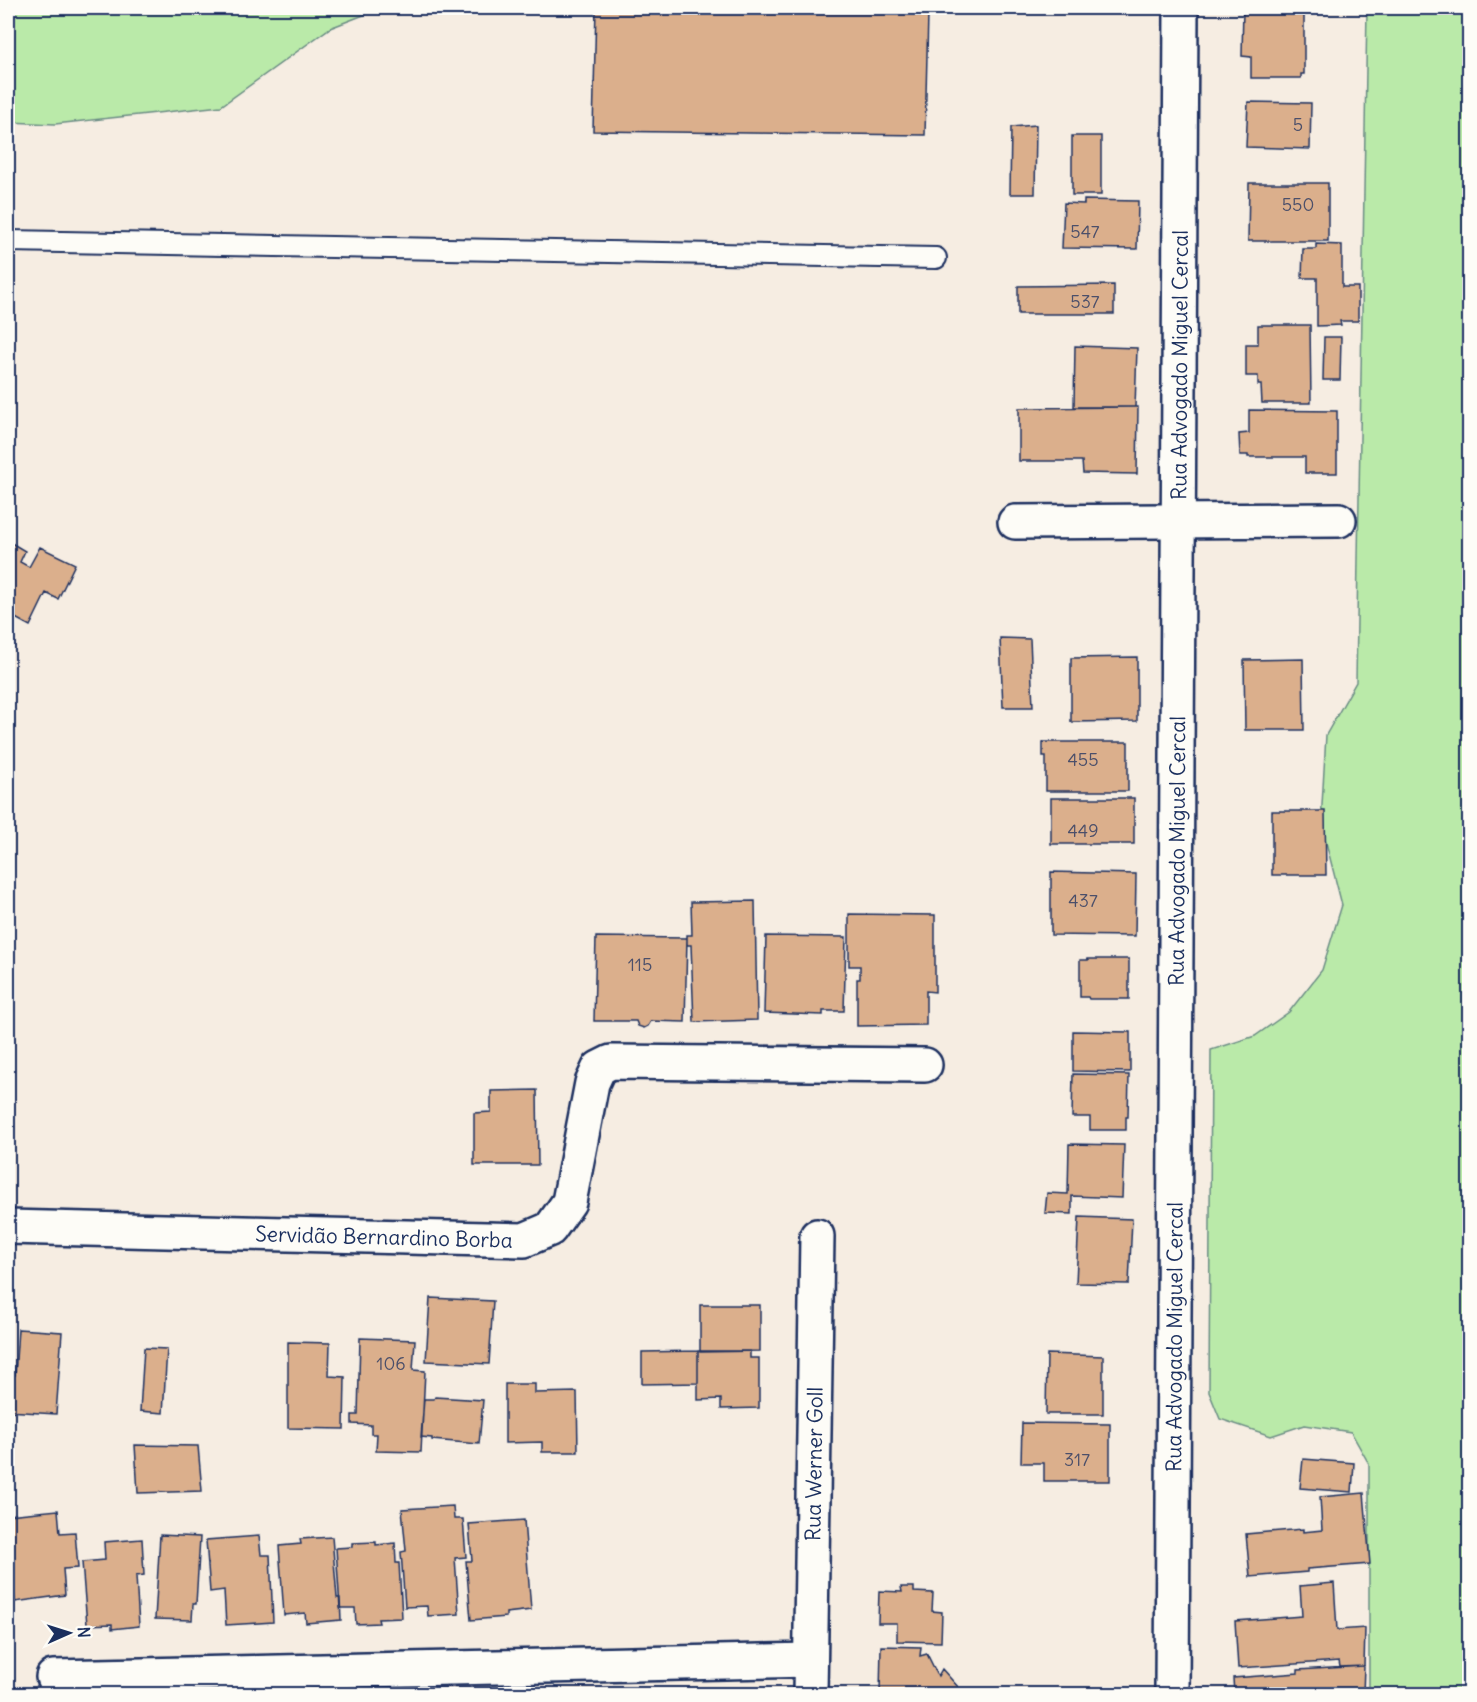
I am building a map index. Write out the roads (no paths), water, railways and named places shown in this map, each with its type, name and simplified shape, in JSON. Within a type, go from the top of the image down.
[{"type":"street","name":"Rua Advogado Miguel Cercal","points":[[1172,1695],[1180,8]]},
{"type":"street","points":[[1015,522],[1339,520]]},
{"type":"street","name":"Servidão Bernardino Borba","points":[[8,1227],[524,1240],[550,1229],[569,1202],[592,1083],[599,1068],[611,1062],[925,1065]]},
{"type":"street","name":"Rua Werner Goll","points":[[810,1695],[817,1236]]},
{"type":"street","points":[[53,1677],[810,1660]]},
{"type":"lane","points":[[8,241],[936,258]]}]
